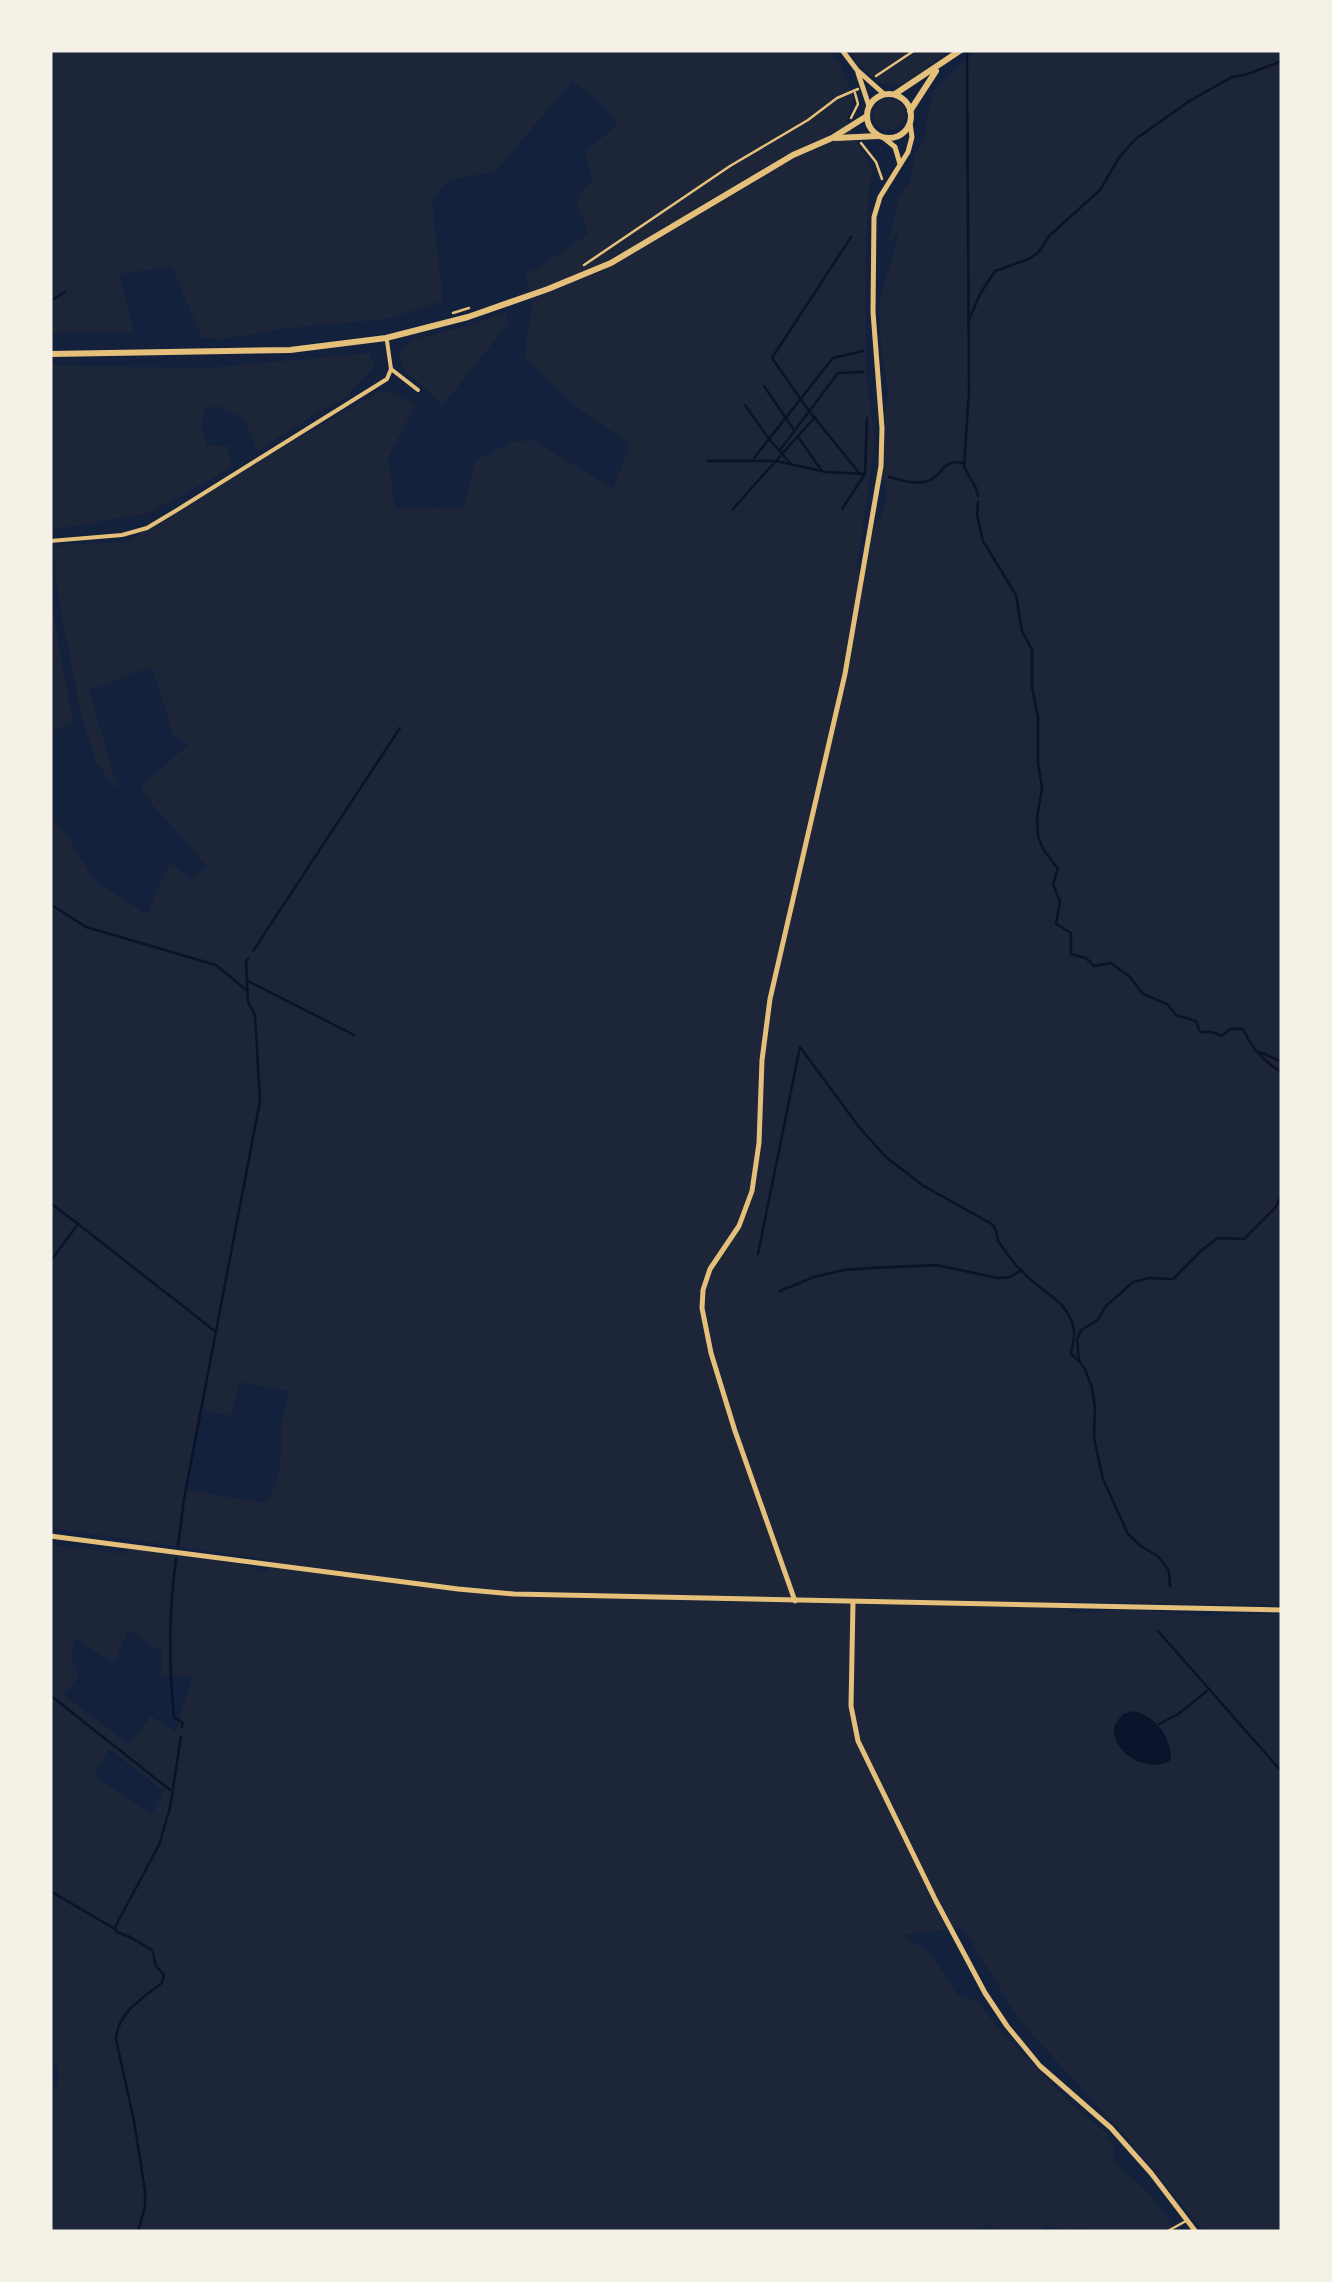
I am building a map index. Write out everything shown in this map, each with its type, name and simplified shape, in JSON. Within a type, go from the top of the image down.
[{"type":"main road","points":[[894,94],[961,50]]},
{"type":"main road","points":[[910,111],[939,66]]},
{"type":"main road","points":[[832,138],[882,137],[897,136],[907,129],[910,111],[904,100],[894,94],[884,94],[869,106],[870,128],[882,137]]},
{"type":"main road","points":[[50,354],[290,350],[386,338],[468,317],[611,263],[867,116]]},
{"type":"street","points":[[842,50],[884,94]]},
{"type":"street","points":[[857,70],[869,106]]},
{"type":"street","points":[[795,1601],[752,1484],[715,1366],[702,1317],[703,1290],[710,1269],[740,1226],[752,1191],[760,1143],[762,1060],[770,999],[854,624],[881,466],[873,294],[874,217],[880,197],[908,152],[910,123]]},
{"type":"street","points":[[882,137],[895,147],[900,164]]},
{"type":"street","points":[[50,541],[122,535],[146,528],[387,379],[391,368],[386,338]]},
{"type":"street","points":[[391,368],[418,390]]},
{"type":"street","points":[[50,1536],[495,1592],[1282,1610]]},
{"type":"street","points":[[853,1602],[851,1706],[858,1740],[922,1875],[969,1962],[994,2007],[1040,2066],[1111,2128],[1196,2232]]},
{"type":"lane","points":[[1166,2232],[1187,2221]]},
{"type":"path","points":[[871,83],[878,72],[915,50]]},
{"type":"path","points":[[584,266],[730,166],[808,120],[836,98],[863,87]]},
{"type":"path","points":[[447,314],[478,306]]},
{"type":"shaded area","points":[[50,50],[831,50],[854,98],[846,121],[873,173],[866,241],[865,369],[875,439],[857,569],[865,571],[875,524],[882,517],[887,493],[882,479],[888,392],[879,303],[899,232],[888,243],[899,197],[910,181],[915,154],[924,140],[933,92],[979,50],[1282,50],[1282,1606],[1060,1602],[1073,1613],[1123,1609],[1211,1616],[1282,1614],[1282,2232],[1204,2232],[1129,2140],[1020,2021],[963,1928],[900,1935],[930,1952],[958,1996],[976,2000],[1067,2100],[1106,2133],[1116,2151],[1113,2160],[1154,2199],[1177,2232],[1082,2232],[1080,2228],[1068,2231],[1046,2225],[1040,2232],[1000,2232],[987,2224],[980,2232],[50,2232],[50,2086],[57,2088],[59,2068],[50,2062],[50,1545],[125,1554],[130,1547],[245,1565],[266,1573],[272,1560],[50,1528],[50,817],[68,836],[93,880],[147,914],[170,862],[190,879],[208,867],[150,802],[141,786],[189,744],[174,737],[152,667],[89,690],[115,788],[95,760],[80,709],[56,584],[54,545],[127,542],[180,507],[385,390],[416,404],[388,457],[395,509],[464,507],[475,461],[512,442],[534,440],[613,489],[630,444],[576,407],[524,357],[532,309],[526,272],[588,234],[576,205],[593,180],[585,151],[618,125],[603,105],[572,81],[495,172],[448,180],[432,202],[443,301],[387,319],[288,328],[225,339],[202,338],[172,267],[119,274],[134,333],[50,333]],"holes":[[[239,1382],[289,1391],[281,1428],[278,1473],[265,1503],[186,1490],[199,1410],[232,1416]],[[128,1630],[162,1652],[161,1675],[192,1676],[176,1732],[151,1716],[129,1744],[64,1695],[78,1677],[72,1657],[74,1638],[114,1663]],[[109,1749],[164,1791],[152,1814],[94,1776]]]},
{"type":"shaded area","points":[[848,50],[949,50],[907,81],[886,85],[862,68]]},
{"type":"shaded area","points":[[889,98],[901,102],[905,114],[901,126],[889,130],[877,126],[873,114],[877,102]]},
{"type":"shaded area","points":[[506,312],[508,324],[443,405],[402,364],[402,348],[414,340]]},
{"type":"shaded area","points":[[370,353],[374,367],[342,400],[258,451],[242,417],[215,405],[204,409],[202,430],[207,445],[228,446],[231,468],[149,513],[50,530],[50,365],[208,368]]},
{"type":"shaded area","points":[[50,594],[73,724],[50,730]]},
{"type":"shaded area","points":[[1133,1711],[1161,1728],[1171,1760],[1152,1765],[1125,1753],[1115,1737],[1115,1726],[1123,1714]]},
{"type":"waterway","points":[[967,53],[969,391],[964,467],[978,496]]},
{"type":"waterway","points":[[968,322],[995,271],[1039,252],[1049,236],[1100,190],[1120,156],[1137,138],[1232,77],[1282,61]]},
{"type":"waterway","points":[[851,237],[772,358],[860,474]]},
{"type":"waterway","points":[[50,301],[65,292]]},
{"type":"waterway","points":[[754,458],[833,358],[863,351]]},
{"type":"waterway","points":[[780,450],[838,373],[863,372]]},
{"type":"waterway","points":[[764,386],[794,430]]},
{"type":"waterway","points":[[745,405],[790,463]]},
{"type":"waterway","points":[[733,509],[815,417]]},
{"type":"waterway","points":[[708,461],[776,461],[826,472],[865,474],[867,418]]},
{"type":"waterway","points":[[798,437],[822,471]]},
{"type":"waterway","points":[[889,477],[925,482],[948,465],[965,463]]},
{"type":"waterway","points":[[842,509],[865,474]]},
{"type":"waterway","points":[[978,502],[983,541],[1016,595],[1022,631],[1032,650],[1042,788],[1038,836],[1058,869],[1053,884],[1060,902],[1056,924],[1071,933],[1071,954],[1086,958],[1094,966],[1111,963],[1130,977],[1143,994],[1167,1004],[1176,1015],[1196,1021],[1200,1032],[1222,1036],[1230,1029],[1243,1029],[1259,1054],[1282,1072]]},
{"type":"waterway","points":[[253,951],[400,728]]},
{"type":"waterway","points":[[50,904],[86,927],[216,965],[247,991]]},
{"type":"waterway","points":[[178,1546],[260,1101],[255,1015],[248,1002],[248,959]]},
{"type":"waterway","points":[[248,981],[354,1035]]},
{"type":"waterway","points":[[758,1254],[800,1047],[886,1157],[922,1185],[992,1224],[998,1241],[1022,1270],[998,1278],[936,1265],[844,1270],[780,1291]]},
{"type":"waterway","points":[[1260,1052],[1282,1062]]},
{"type":"waterway","points":[[1170,1586],[1169,1571],[1159,1557],[1128,1534],[1103,1479],[1094,1438],[1092,1388],[1079,1361],[1077,1340],[1081,1330],[1098,1320],[1105,1307],[1133,1282],[1173,1279],[1218,1238],[1244,1239],[1275,1208],[1282,1195]]},
{"type":"waterway","points":[[50,1203],[77,1223]]},
{"type":"waterway","points":[[50,1262],[78,1224],[216,1332]]},
{"type":"waterway","points":[[1022,1271],[1066,1310],[1074,1330],[1071,1354],[1079,1361]]},
{"type":"waterway","points":[[176,1559],[171,1678],[174,1717],[183,1723],[182,1727]]},
{"type":"waterway","points":[[1158,1631],[1282,1772]]},
{"type":"waterway","points":[[1159,1724],[1207,1691]]},
{"type":"waterway","points":[[50,1695],[170,1790]]},
{"type":"waterway","points":[[115,1927],[159,1845],[170,1808],[181,1737]]},
{"type":"waterway","points":[[50,1891],[152,1950],[156,1966],[164,1975],[162,1983],[126,2014],[116,2039],[145,2191],[138,2232]]}]
